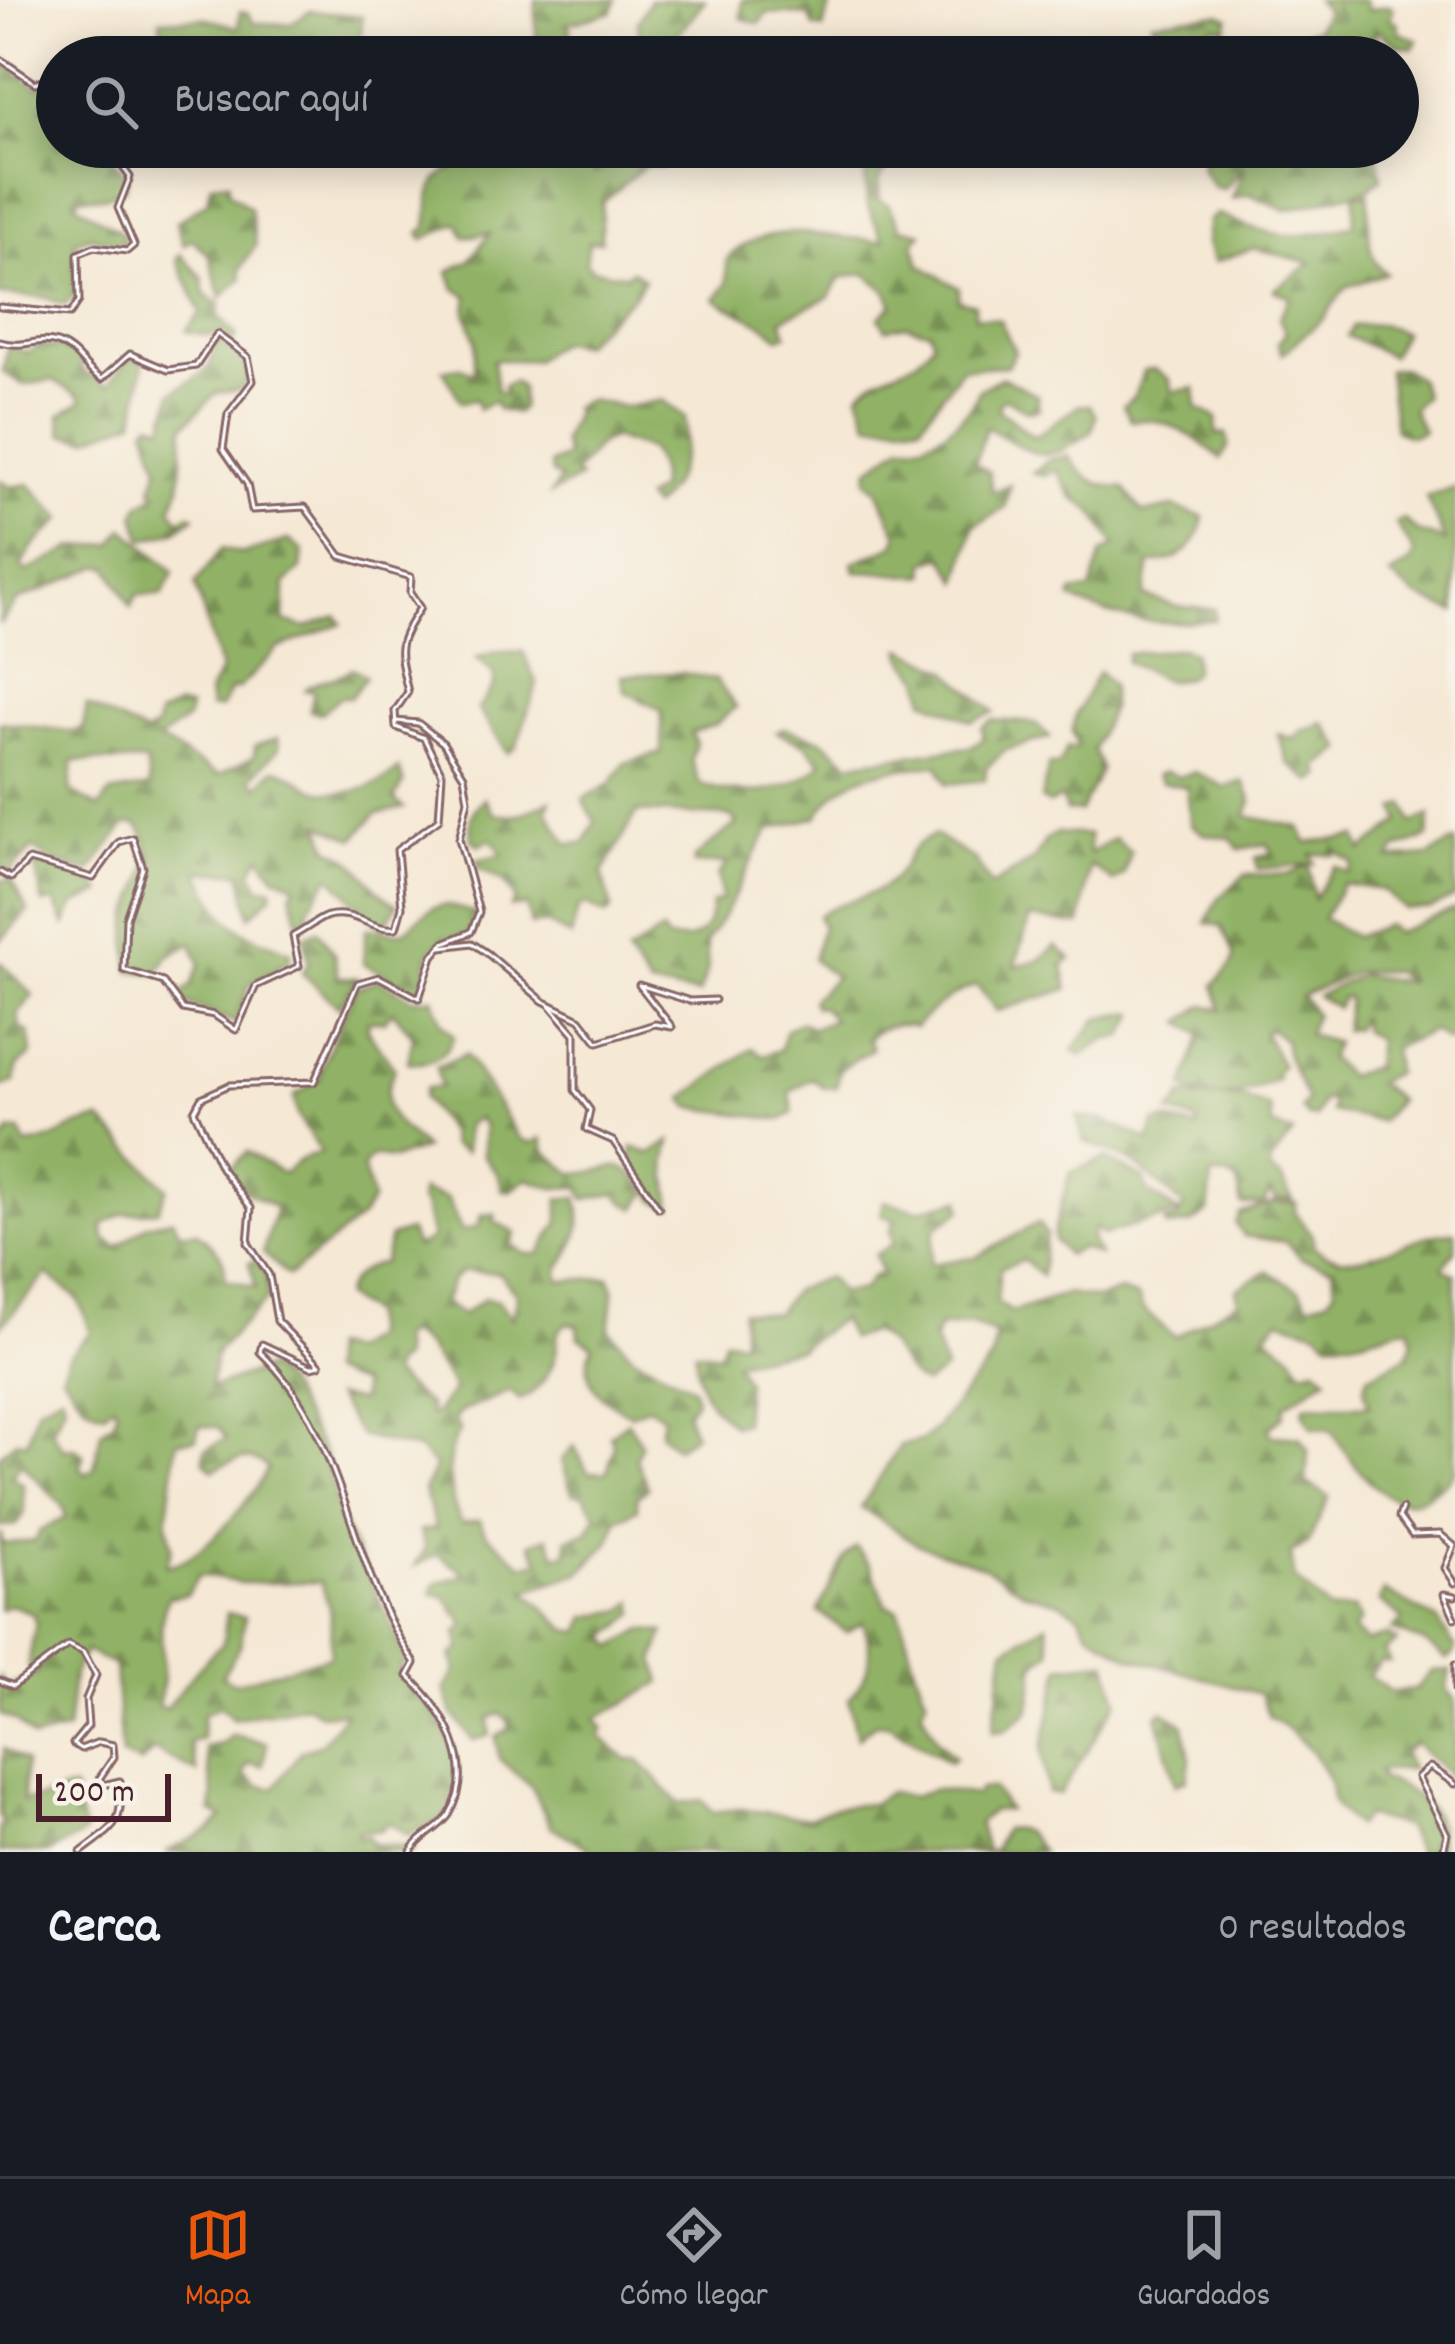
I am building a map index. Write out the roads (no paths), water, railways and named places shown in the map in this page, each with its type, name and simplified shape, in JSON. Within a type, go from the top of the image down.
[{"type":"street","points":[[0,58],[36,83]]},
{"type":"street","points":[[0,307],[70,314],[79,302],[78,254],[94,247],[131,248],[133,239],[118,208],[130,177],[123,168]]},
{"type":"street","points":[[0,342],[21,349],[45,341],[64,345],[102,379],[128,354],[168,370],[196,366],[218,334],[248,357],[253,381],[233,402],[221,443],[247,484],[252,510],[305,507],[341,556],[411,577],[410,593],[420,608],[406,626],[398,652],[408,692],[396,727],[424,738],[443,783],[441,815],[397,850],[402,908],[397,926],[384,929],[351,915],[327,916],[293,936],[299,966],[256,986],[241,1028],[231,1028],[214,1015],[183,1009],[163,982],[124,970],[126,918],[143,868],[134,838],[119,842],[93,878],[35,860],[25,862],[11,878],[0,872]]},
{"type":"street","points":[[395,720],[418,723],[442,742],[464,776],[468,806],[459,839],[479,912],[471,932],[440,947],[428,964],[427,987],[419,998],[379,977],[353,987],[314,1082],[229,1085],[201,1098],[194,1111],[221,1168],[251,1208],[248,1243],[269,1275],[277,1321],[320,1365],[311,1367],[262,1343],[260,1352],[286,1380],[333,1460],[356,1545],[415,1664],[409,1676],[428,1690],[433,1709],[452,1731],[462,1777],[449,1816],[411,1852]]},
{"type":"street","points":[[440,947],[472,944],[570,1022],[575,1034],[575,1090],[590,1110],[586,1129],[613,1141],[659,1208]]},
{"type":"street","points":[[543,1001],[580,1019],[602,1042],[652,1025],[672,1027],[640,985],[690,1000],[716,1000]]},
{"type":"street","points":[[1402,1509],[1399,1517],[1412,1535],[1440,1534],[1454,1546],[1445,1568],[1455,1583]]},
{"type":"street","points":[[1455,1596],[1444,1594],[1455,1618]]},
{"type":"street","points":[[0,1682],[14,1685],[27,1679],[68,1645],[83,1652],[96,1675],[86,1700],[88,1726],[73,1744],[81,1749],[99,1742],[113,1745],[114,1757],[99,1779],[103,1785],[120,1781],[121,1810],[114,1830],[81,1852]]},
{"type":"street","points":[[1455,1665],[1455,1690]]},
{"type":"street","points":[[1443,1852],[1447,1834],[1418,1777],[1430,1767],[1455,1784]]}]
